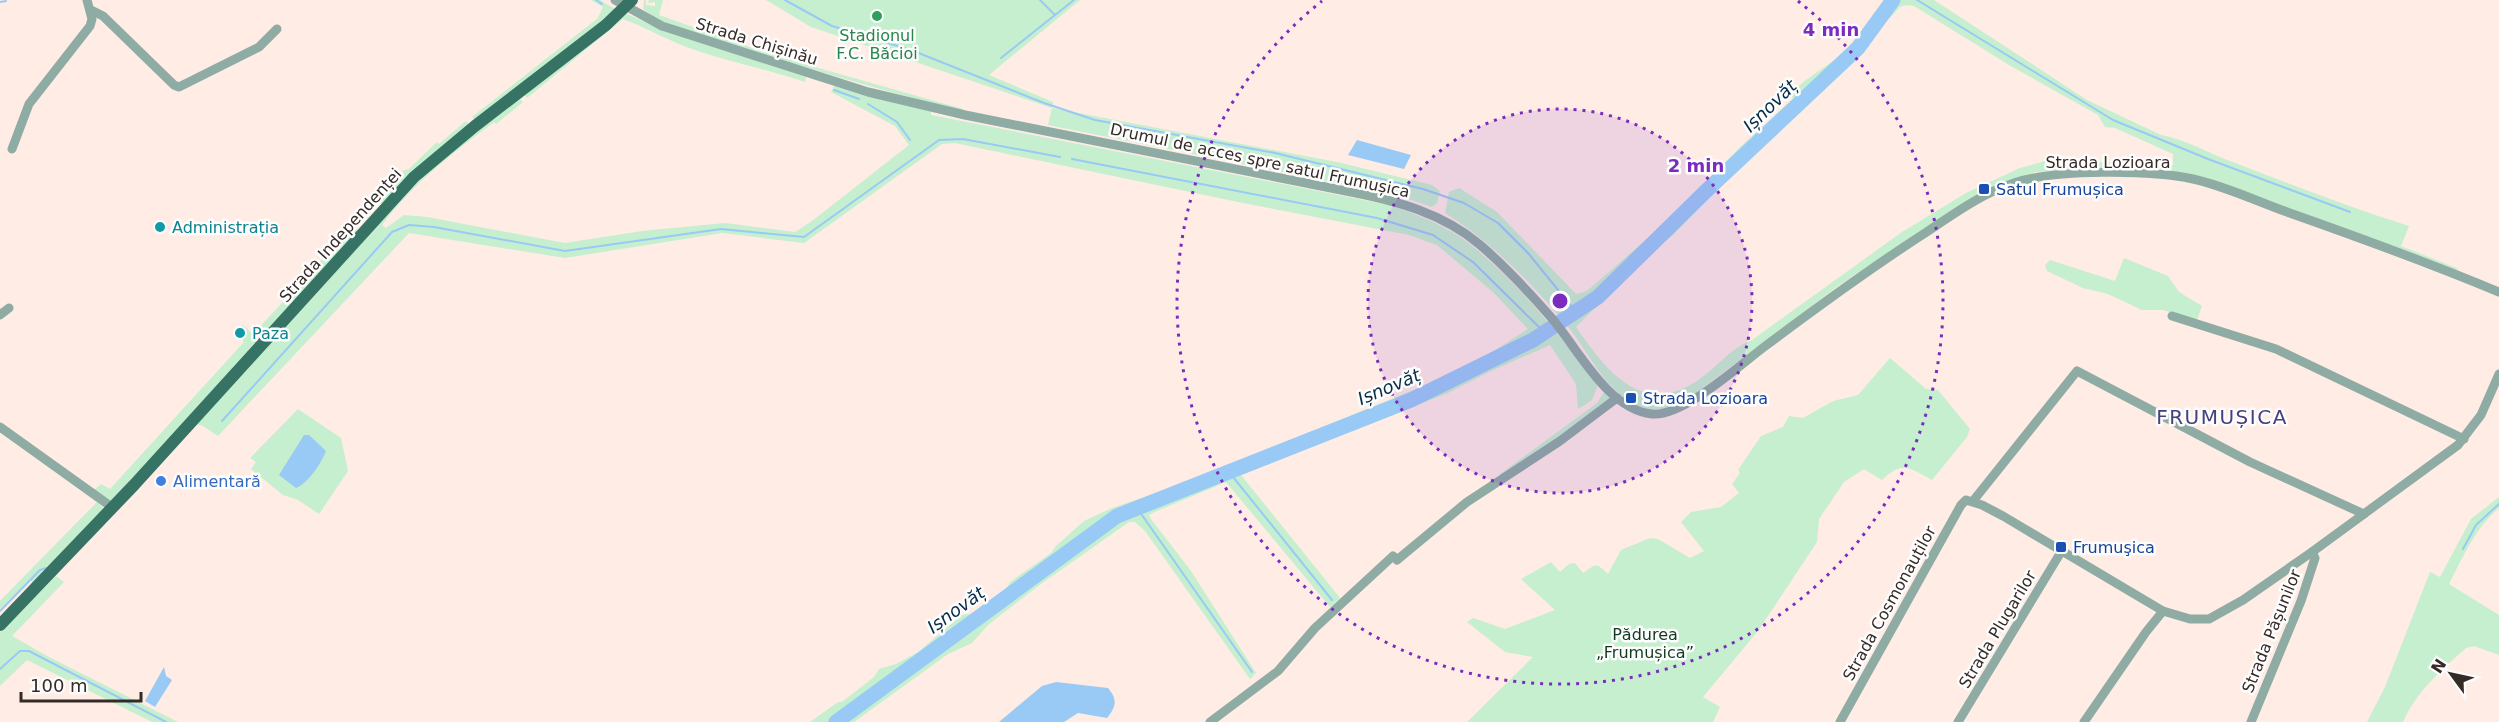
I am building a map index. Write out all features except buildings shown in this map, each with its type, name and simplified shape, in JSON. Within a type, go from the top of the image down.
[{"type":"main road","name":"Strada Independenței","points":[[0,625],[112,508],[414,177],[475,126],[606,24],[624,2]]},
{"type":"street","points":[[12,149],[29,104],[90,26],[91,10],[87,0]]},
{"type":"street","name":"Strada Chișinău","points":[[624,2],[662,26],[696,38],[868,92],[965,115]]},
{"type":"street","points":[[91,10],[104,16],[174,85],[184,86],[259,46],[277,29]]},
{"type":"street","name":"Drumul de acces spre satul Frumușica","points":[[965,115],[1392,200],[1419,209],[1458,229],[1478,243],[1551,316],[1605,387],[1617,398]]},
{"type":"street","name":"Strada Lozioara","points":[[1617,398],[1640,411],[1654,414],[1669,413],[1682,407],[1842,288],[1956,212],[1988,193],[2035,177],[2070,174],[2136,174],[2194,179],[2438,267],[2499,292]]},
{"type":"street","points":[[0,315],[9,308]]},
{"type":"street","points":[[2172,316],[2276,349],[2464,439]]},
{"type":"street","name":"Strada Cosmonauților","points":[[1840,722],[1961,505],[1970,501],[2077,371],[2250,462],[2364,514]]},
{"type":"street","points":[[1970,501],[2163,611],[2190,619],[2209,619],[2243,600],[2312,552],[2464,439],[2481,415],[2499,374]]},
{"type":"street","points":[[1210,722],[1278,671],[1315,628],[1393,556],[1397,560],[1467,502],[1560,441],[1617,398]]},
{"type":"street","points":[[0,426],[112,508]]},
{"type":"street","name":"Strada Plugarilor","points":[[1958,722],[2061,552]]},
{"type":"street","name":"Strada Pășunilor","points":[[2251,722],[2304,592],[2315,558],[2312,552]]},
{"type":"street","points":[[2084,722],[2145,632],[2163,611]]},
{"type":"green space","points":[[591,0],[600,0],[615,9],[599,25],[476,121],[472,117],[598,18],[603,7]]},
{"type":"green space","points":[[644,0],[646,0],[646,5],[655,6],[655,2],[648,3],[649,0],[663,0],[659,15],[769,54],[963,109],[888,91],[702,37],[667,24],[653,16],[643,9]]},
{"type":"green space","points":[[766,0],[1080,0],[989,75],[1053,102],[1052,108],[811,27]]},
{"type":"green space","points":[[1884,0],[1934,0],[2087,100],[2161,135],[2196,146],[2297,187],[2409,226],[2401,246],[2459,269],[2455,270],[2205,178],[2171,171],[2035,172],[2008,181],[1952,210],[1838,286],[1687,400],[1665,408],[1653,409],[1631,402],[1612,387],[1569,328],[1527,281],[1495,251],[1445,213],[1449,192],[1459,188],[1497,212],[1576,294],[1587,291],[1664,224],[1741,146],[1793,99],[1791,94],[1796,89],[1843,53]],"holes":[[[1914,6],[2009,65],[2098,115],[2105,127],[2115,128],[2173,154],[2173,165],[2049,160],[2020,168],[1966,193],[1902,232],[1752,340],[1731,352],[1701,378],[1681,390],[1662,394],[1645,392],[1629,385],[1614,374],[1576,327],[1647,256],[1673,235],[1764,142],[1801,112],[1900,7]]]},
{"type":"green space","points":[[625,13],[667,32],[806,77],[805,82],[692,49],[623,19],[527,98],[523,93]]},
{"type":"green space","points":[[834,86],[931,111],[931,115],[1389,205],[1422,217],[1462,238],[1489,260],[1523,294],[1598,385],[1592,400],[1578,409],[1576,384],[1550,345],[1448,393],[1241,475],[1340,598],[1330,607],[1226,482],[1149,515],[1191,571],[1256,673],[1250,679],[1145,531],[1135,522],[1129,522],[1038,586],[988,625],[972,643],[948,654],[854,722],[810,722],[838,702],[842,702],[874,677],[879,669],[896,664],[918,652],[962,615],[974,613],[1004,593],[1010,582],[1051,553],[1084,521],[1112,508],[1188,482],[1450,375],[1528,329],[1494,293],[1437,245],[1409,235],[955,143],[942,144],[804,243],[722,233],[565,258],[409,233],[218,436],[196,424],[419,178],[518,97],[523,102],[496,124],[494,122],[479,133],[435,169],[407,195],[382,225],[386,228],[404,215],[427,217],[565,243],[642,231],[725,223],[795,232],[909,145],[895,126],[831,92]]},
{"type":"green space","points":[[1052,108],[1337,162],[1432,185],[1440,191],[1437,203],[1432,207],[1397,195],[1048,125]]},
{"type":"green space","points":[[466,121],[470,125],[384,206],[378,200],[404,173],[402,171],[409,169],[437,142],[439,144]]},
{"type":"green space","points":[[353,226],[360,233],[264,337],[256,331]]},
{"type":"green space","points":[[2124,258],[2168,276],[2179,292],[2202,306],[2197,320],[2163,310],[2142,310],[2108,294],[2083,288],[2047,271],[2045,265],[2050,260],[2115,281]]},
{"type":"green space","points":[[243,325],[260,341],[111,502],[94,490],[101,484],[110,489],[244,342],[240,338],[245,333],[240,328]]},
{"type":"green space","name":"Pădurea „Frumușica”","points":[[1890,358],[1926,389],[1938,390],[1970,429],[1967,437],[1932,480],[1912,469],[1901,468],[1882,480],[1864,469],[1844,482],[1819,519],[1817,542],[1758,631],[1703,697],[1720,707],[1713,722],[1467,722],[1533,657],[1505,652],[1467,622],[1473,618],[1505,629],[1555,610],[1521,579],[1551,562],[1560,572],[1569,564],[1575,563],[1583,573],[1596,566],[1608,574],[1621,550],[1650,538],[1658,539],[1690,558],[1704,551],[1681,522],[1691,512],[1721,507],[1739,493],[1732,484],[1740,473],[1738,470],[1761,436],[1783,427],[1789,416],[1803,418],[1833,401],[1858,395]]},
{"type":"green space","points":[[1605,391],[1611,398],[1559,438],[1501,476],[1500,474],[1597,403]]},
{"type":"green space","points":[[298,409],[341,438],[348,471],[319,514],[298,500],[283,495],[251,469],[256,462],[250,458]]},
{"type":"green space","points":[[2499,497],[2499,508],[2476,534],[2449,584],[2499,615],[2499,655],[2474,646],[2466,648],[2422,691],[2403,722],[2367,722],[2385,687],[2430,572],[2440,577],[2471,519]]},
{"type":"green space","points":[[97,502],[105,510],[35,585],[30,580],[0,609],[0,601]]},
{"type":"green space","points":[[56,576],[64,582],[12,636],[178,722],[152,722],[27,660],[0,686],[0,632]]},
{"type":"water","points":[[1357,140],[1411,155],[1404,169],[1348,155]]},
{"type":"water","points":[[304,435],[309,435],[326,451],[314,473],[296,488],[279,475]]},
{"type":"water","points":[[164,667],[166,676],[172,680],[155,707],[145,701]]},
{"type":"water","points":[[1056,682],[1108,688],[1115,703],[1107,718],[1078,713],[1064,722],[999,722],[1042,686]]},
{"type":"waterway","points":[[596,0],[602,4]]},
{"type":"waterway","points":[[785,0],[832,26],[911,50],[1044,103],[1095,120],[1275,153],[1423,189],[1464,203],[1498,223],[1528,253],[1576,312]]},
{"type":"waterway","points":[[1040,0],[1055,15]]},
{"type":"waterway","points":[[1001,58],[1074,0]]},
{"type":"waterway","name":"Ișnovăț","points":[[836,722],[1117,516],[1411,400],[1533,340],[1598,297],[1705,192],[1858,48],[1893,0]]},
{"type":"waterway","points":[[1917,0],[2113,120],[2208,159],[2350,212]]},
{"type":"waterway","points":[[0,2],[6,1]]},
{"type":"waterway","points":[[834,90],[859,99]]},
{"type":"waterway","points":[[868,104],[897,122],[910,140]]},
{"type":"waterway","points":[[222,421],[392,232],[409,225],[434,227],[565,251],[721,229],[804,237],[939,140],[963,139],[1060,157]]},
{"type":"waterway","points":[[1072,159],[1377,218],[1433,235],[1473,262],[1544,332]]},
{"type":"waterway","points":[[1229,472],[1332,600]]},
{"type":"waterway","points":[[2463,549],[2476,525],[2499,504]]},
{"type":"waterway","points":[[1137,508],[1252,672]]},
{"type":"waterway","points":[[0,611],[40,570],[46,568]]},
{"type":"waterway","points":[[0,669],[20,651],[29,651],[166,722]]},
{"type":"place","name":"Stadionul F.C. Băcioi","points":[[877,16]]},
{"type":"place","name":"Satul Frumușica","points":[[1984,189]]},
{"type":"place","name":"Administrația","points":[[160,227]]},
{"type":"place","name":"Paza","points":[[240,333]]},
{"type":"place","name":"Strada Lozioara","points":[[1631,398]]},
{"type":"place","name":"Alimentară","points":[[161,481]]},
{"type":"place","name":"Frumuşica","points":[[2061,547]]},
{"type":"district","name":"FRUMUȘICA","points":[[2222,417]]}]
